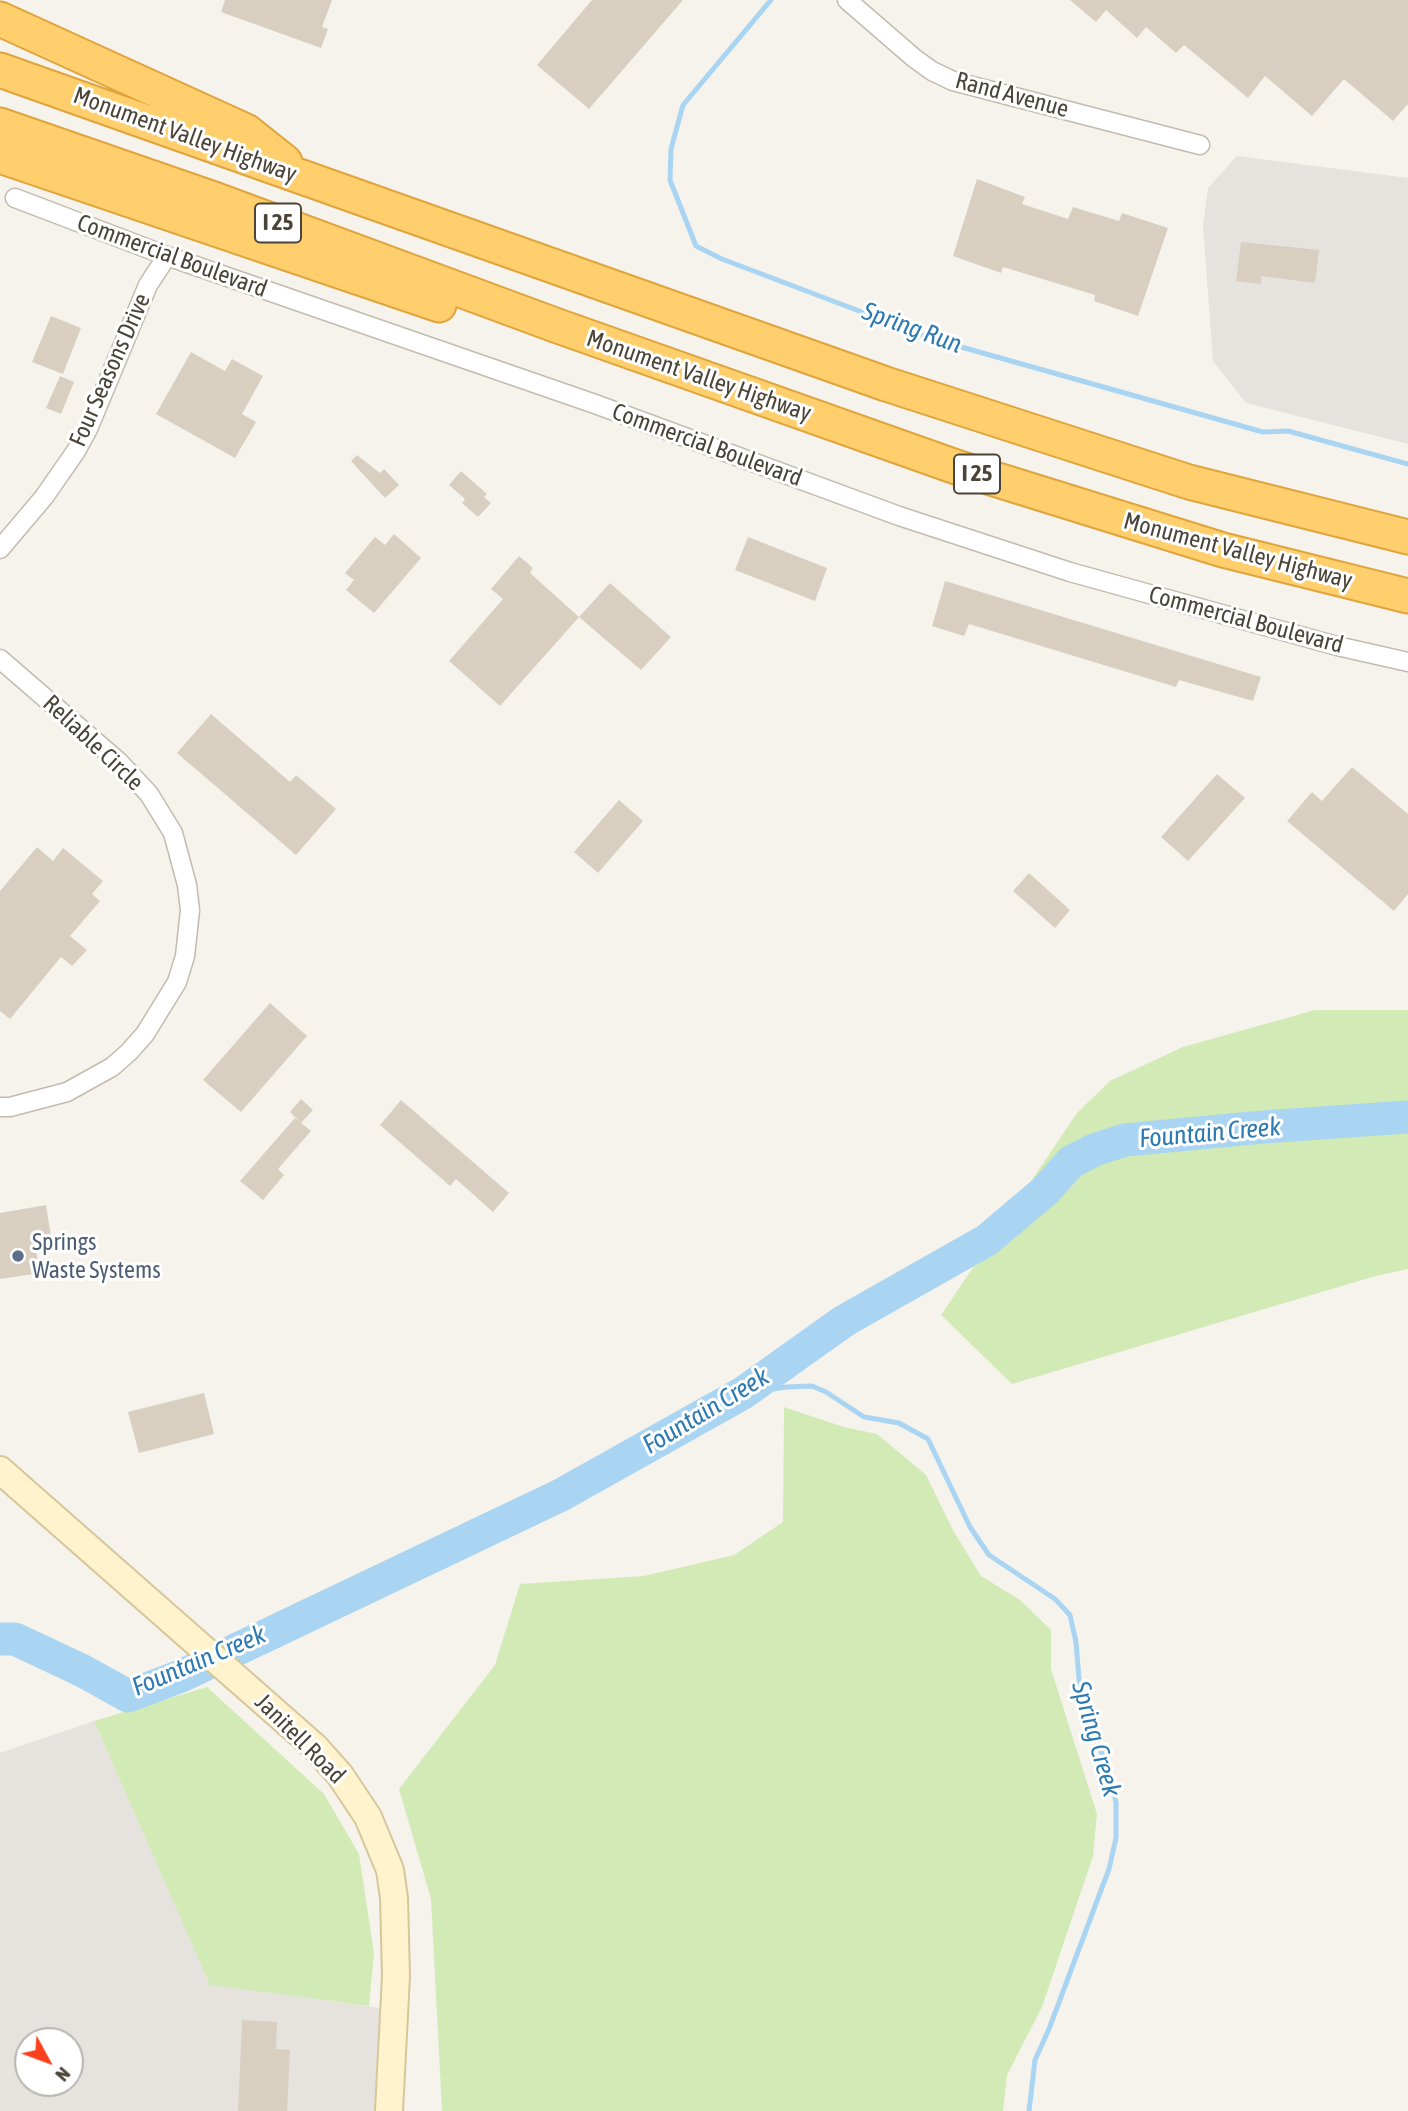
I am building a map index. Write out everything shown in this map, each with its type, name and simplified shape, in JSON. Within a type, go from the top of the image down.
[{"type":"highway","points":[[0,19],[246,131],[303,177]]},
{"type":"highway","name":"Monument Valley Highway","points":[[0,70],[887,384],[1200,485],[1408,537]]},
{"type":"highway","name":"Monument Valley Highway","points":[[0,125],[214,199],[555,325],[959,468],[1223,550],[1408,596]]},
{"type":"highway","points":[[0,156],[431,303],[555,325]]},
{"type":"street","name":"Rand Avenue","points":[[847,0],[914,58],[953,81],[1200,145]]},
{"type":"street","name":"Commercial Boulevard","points":[[15,198],[167,256],[596,404],[912,521],[1070,572],[1337,646],[1408,662]]},
{"type":"street","name":"Four Seasons Drive","points":[[0,549],[44,498],[89,429],[148,285],[167,256]]},
{"type":"street","name":"Reliable Circle","points":[[0,659],[118,761],[149,794],[173,833],[187,885],[190,910],[185,956],[177,982],[145,1034],[129,1052],[112,1067],[67,1092],[10,1107],[0,1107]]},
{"type":"street","name":"Janitell Road","points":[[0,1470],[315,1747],[354,1794],[368,1817],[390,1870],[394,1898],[397,1962],[389,2111]]},
{"type":"shaded area","points":[[1237,156],[1408,178],[1408,444],[1246,403],[1213,361],[1203,226],[1208,188]]},
{"type":"shaded area","points":[[94,1721],[210,1984],[395,2010],[389,2111],[0,2111],[0,1753]]},
{"type":"green space","points":[[1315,1010],[1408,1010],[1408,1269],[1372,1277],[1012,1384],[941,1315],[1077,1113],[1110,1081],[1183,1047]]},
{"type":"green space","points":[[784,1407],[844,1427],[877,1434],[926,1475],[954,1532],[981,1576],[1020,1600],[1051,1630],[1051,1669],[1097,1814],[1093,1856],[1042,2007],[1007,2075],[1003,2111],[442,2111],[431,1899],[399,1789],[495,1665],[520,1584],[644,1576],[734,1555],[783,1522]]},
{"type":"green space","points":[[207,1687],[324,1794],[359,1854],[374,1953],[369,2006],[210,1985],[94,1721]]},
{"type":"building","points":[[225,0],[332,0],[322,27],[328,29],[321,48],[221,12]]},
{"type":"building","points":[[592,0],[683,0],[589,109],[537,65]]},
{"type":"building","points":[[1070,0],[1408,0],[1408,104],[1393,121],[1344,79],[1312,116],[1265,76],[1248,98],[1184,45],[1176,53],[1146,27],[1137,38],[1106,10],[1096,22]]},
{"type":"building","points":[[977,179],[1025,197],[1022,204],[1068,219],[1073,207],[1119,221],[1122,213],[1168,228],[1138,316],[1094,301],[1095,295],[1003,267],[1001,273],[953,256]]},
{"type":"building","points":[[1241,242],[1319,250],[1315,283],[1261,276],[1261,284],[1236,281]]},
{"type":"building","points":[[51,316],[81,328],[63,374],[32,362]]},
{"type":"building","points":[[191,352],[225,371],[232,359],[263,376],[242,414],[256,422],[235,458],[156,414]]},
{"type":"building","points":[[60,376],[74,382],[61,414],[46,408]]},
{"type":"building","points":[[357,455],[380,473],[384,469],[399,485],[385,498],[351,461]]},
{"type":"building","points":[[461,471],[487,494],[484,497],[491,503],[478,517],[462,503],[465,499],[449,485]]},
{"type":"building","points":[[394,534],[421,558],[374,613],[346,590],[354,580],[345,573],[375,537],[385,545]]},
{"type":"building","points":[[748,537],[827,568],[815,601],[735,570]]},
{"type":"building","points":[[519,556],[533,568],[530,573],[579,617],[500,706],[449,661],[503,599],[491,589]]},
{"type":"building","points":[[945,581],[1261,677],[1253,701],[1179,680],[1176,687],[969,624],[964,636],[932,626]]},
{"type":"building","points":[[610,583],[671,637],[641,670],[579,617]]},
{"type":"building","points":[[211,714],[290,782],[296,775],[336,809],[296,855],[177,753]]},
{"type":"building","points":[[1352,767],[1408,814],[1408,894],[1394,911],[1287,821],[1312,792],[1322,801]]},
{"type":"building","points":[[1217,774],[1245,798],[1188,861],[1161,837]]},
{"type":"building","points":[[619,800],[643,821],[598,873],[574,852]]},
{"type":"building","points":[[37,847],[53,861],[63,848],[103,881],[92,894],[100,901],[70,936],[87,950],[72,966],[61,957],[10,1019],[0,1011],[0,891]]},
{"type":"building","points":[[1029,873],[1070,910],[1055,928],[1013,891]]},
{"type":"building","points":[[270,1003],[307,1036],[241,1112],[203,1080]]},
{"type":"building","points":[[301,1099],[313,1110],[301,1123],[290,1112]]},
{"type":"building","points":[[401,1100],[509,1193],[493,1212],[456,1179],[450,1186],[380,1125]]},
{"type":"building","points":[[295,1118],[311,1131],[278,1169],[284,1175],[263,1200],[240,1181]]},
{"type":"building","name":"Springs Waste Systems","points":[[46,1205],[51,1236],[34,1239],[40,1273],[0,1279],[0,1213]]},
{"type":"building","points":[[204,1393],[214,1434],[139,1453],[128,1412]]},
{"type":"building","points":[[242,2020],[277,2022],[276,2049],[290,2050],[287,2111],[238,2111]]},
{"type":"waterway","name":"Spring Run","points":[[771,0],[683,105],[671,149],[670,180],[696,246],[722,259],[933,339],[1263,432],[1288,431],[1408,464]]},
{"type":"waterway","name":"Fountain Creek","points":[[0,1639],[15,1639],[128,1696],[181,1676],[561,1495],[743,1393],[844,1321],[987,1240],[1045,1191],[1071,1162],[1094,1150],[1125,1140],[1408,1117]]},
{"type":"waterway","name":"Spring Creek","points":[[743,1393],[812,1386],[864,1417],[899,1423],[928,1439],[970,1527],[989,1555],[1055,1599],[1070,1615],[1076,1642],[1081,1703],[1109,1771],[1116,1802],[1116,1838],[1109,1869],[1035,2060],[1029,2111]]},
{"type":"place","name":"Springs Waste Systems","points":[[18,1256]]}]
